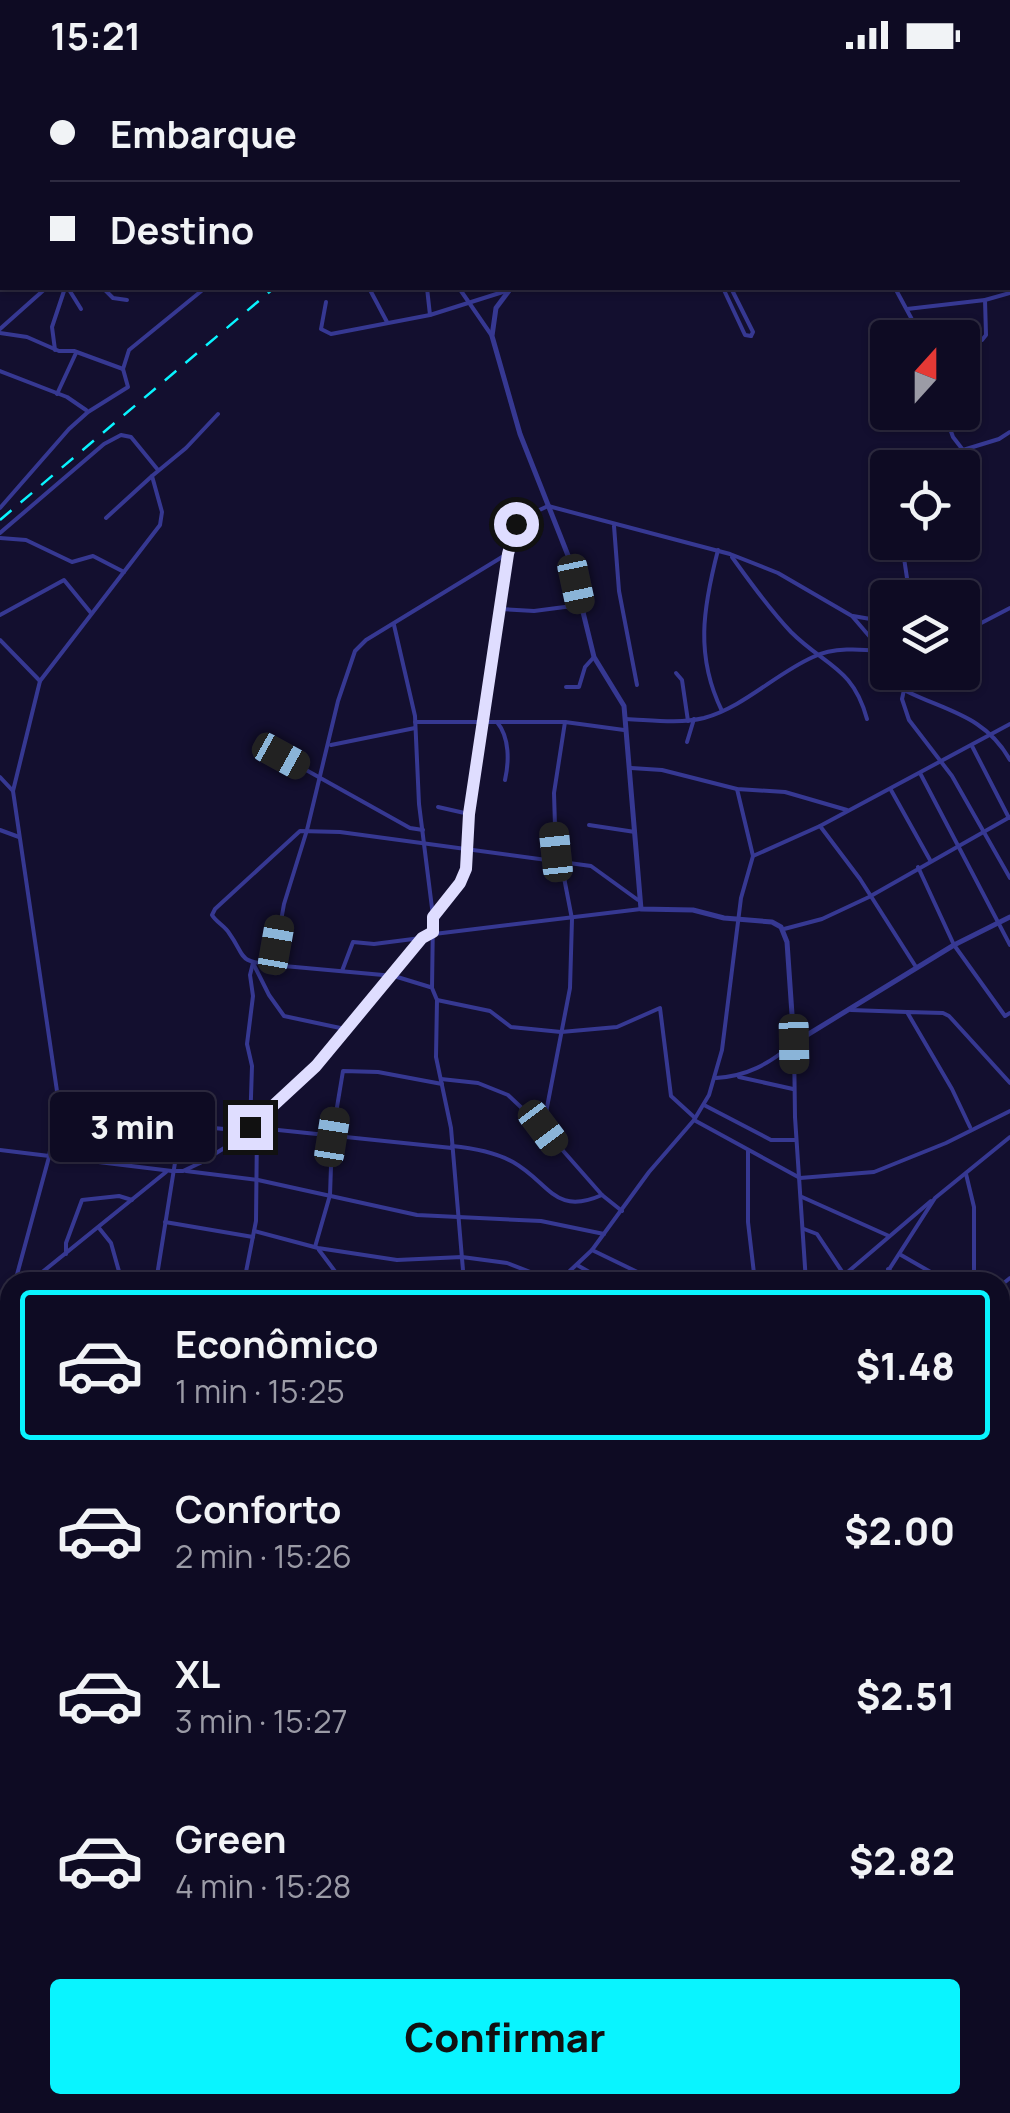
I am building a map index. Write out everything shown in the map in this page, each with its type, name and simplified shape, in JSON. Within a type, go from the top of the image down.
[{"type":"street","points":[[0,331],[44,290]]},
{"type":"street","points":[[55,350],[52,327],[65,290]]},
{"type":"street","points":[[68,290],[82,308]]},
{"type":"street","points":[[105,290],[112,298],[127,300]]},
{"type":"street","points":[[0,508],[52,446],[88,412],[128,388],[122,369],[132,346],[202,290]]},
{"type":"street","points":[[370,290],[387,322]]},
{"type":"street","points":[[427,290],[430,315]]},
{"type":"street","points":[[461,290],[492,336],[520,434],[571,563],[594,657],[624,706],[641,909]]},
{"type":"street","points":[[465,294],[468,290]]},
{"type":"street","points":[[326,302],[321,329],[328,334],[430,315],[504,290]]},
{"type":"street","points":[[492,336],[493,317],[507,290]]},
{"type":"street","points":[[724,290],[750,336],[753,332],[732,290]]},
{"type":"street","points":[[895,290],[913,320]]},
{"type":"street","points":[[907,309],[1010,293]]},
{"type":"street","points":[[980,339],[985,338],[984,300]]},
{"type":"street","points":[[0,331],[122,369]]},
{"type":"street","points":[[56,395],[76,353]]},
{"type":"street","points":[[0,371],[67,398],[88,412]]},
{"type":"street","points":[[106,518],[186,448],[218,414]]},
{"type":"street","points":[[950,430],[963,450],[1010,432]]},
{"type":"street","points":[[0,535],[104,444],[121,434],[131,437],[158,470]]},
{"type":"street","points":[[18,1272],[49,1157],[57,1110],[56,1080],[40,995],[13,790],[40,681],[162,521],[152,476]]},
{"type":"street","points":[[433,917],[464,876],[469,814],[508,554],[518,520],[548,506],[718,550],[778,573],[852,616],[870,637]]},
{"type":"street","points":[[614,526],[619,592],[637,685]]},
{"type":"street","points":[[0,535],[26,540],[72,562],[93,556],[124,572]]},
{"type":"street","points":[[718,550],[710,584],[704,656],[706,674],[722,711]]},
{"type":"street","points":[[273,965],[284,904],[355,651],[366,640],[508,554]]},
{"type":"street","points":[[730,554],[773,612],[815,655],[850,679],[867,719]]},
{"type":"street","points":[[0,615],[64,580],[92,613]]},
{"type":"street","points":[[500,609],[534,611],[580,605]]},
{"type":"street","points":[[980,624],[1010,608]]},
{"type":"street","points":[[852,616],[870,619]]},
{"type":"street","points":[[394,624],[415,726],[433,917],[436,1057],[461,1218],[463,1272]]},
{"type":"street","points":[[0,640],[40,681]]},
{"type":"street","points":[[626,719],[691,720],[722,711],[815,655],[870,651]]},
{"type":"street","points":[[566,688],[579,686],[594,657]]},
{"type":"street","points":[[676,673],[682,680],[691,720],[687,742]]},
{"type":"street","points":[[1010,760],[992,733],[944,704],[904,690],[902,699],[909,720],[942,761],[1010,878]]},
{"type":"street","points":[[329,745],[415,726],[483,721],[565,722],[624,730]]},
{"type":"street","points":[[497,722],[503,728],[508,755],[506,780]]},
{"type":"street","points":[[543,1128],[570,988],[572,918],[558,860],[554,793],[565,722]]},
{"type":"street","points":[[753,856],[820,826],[1010,724]]},
{"type":"street","points":[[342,972],[353,942],[374,944],[422,938],[433,932],[641,909],[683,909],[772,922],[784,930],[822,919],[1010,819],[972,746]]},
{"type":"street","points":[[281,756],[410,828],[422,830]]},
{"type":"street","points":[[631,768],[662,770],[737,789],[785,792],[847,810]]},
{"type":"street","points":[[920,773],[1010,945]]},
{"type":"street","points":[[0,777],[13,790]]},
{"type":"street","points":[[890,788],[930,860]]},
{"type":"street","points":[[569,1272],[592,1250],[694,1119],[716,1078],[741,898],[753,856],[737,789]]},
{"type":"street","points":[[438,807],[469,814]]},
{"type":"street","points":[[589,825],[635,832]]},
{"type":"street","points":[[820,826],[860,878],[917,968]]},
{"type":"street","points":[[0,830],[19,837]]},
{"type":"street","points":[[346,1030],[284,1016],[253,963],[239,954],[230,933],[213,919],[213,912],[293,834],[307,830],[558,860],[594,867],[640,901]]},
{"type":"street","points":[[918,867],[954,945],[1010,1022]]},
{"type":"street","points":[[739,1076],[772,1061],[954,945],[1010,918]]},
{"type":"street","points":[[784,930],[806,1272]]},
{"type":"street","points":[[182,1171],[220,1152],[295,1088],[394,976],[422,938]]},
{"type":"street","points":[[253,963],[394,976],[432,988]]},
{"type":"street","points":[[248,1129],[252,1066],[247,1044],[253,963]]},
{"type":"street","points":[[437,1000],[490,1011],[511,1026],[561,1032],[616,1027],[660,1008],[671,1096],[694,1119],[800,1178],[874,1172],[946,1143],[1010,1111]]},
{"type":"street","points":[[849,1010],[950,1016],[1010,1083]]},
{"type":"street","points":[[906,1012],[971,1128]]},
{"type":"street","points":[[317,1248],[330,1195],[332,1137],[343,1071],[496,1088],[543,1128],[622,1212]]},
{"type":"street","points":[[716,1078],[739,1076],[795,1089]]},
{"type":"street","points":[[704,1105],[771,1140],[797,1140]]},
{"type":"street","points":[[57,1110],[452,1147],[512,1161],[561,1202],[586,1202],[602,1195]]},
{"type":"street","points":[[158,1272],[170,1170],[182,1124]]},
{"type":"street","points":[[246,1272],[254,1234],[257,1128]]},
{"type":"street","points":[[849,1272],[1010,1137]]},
{"type":"street","points":[[0,1150],[258,1180],[418,1215],[541,1220],[604,1234]]},
{"type":"street","points":[[748,1151],[748,1222],[754,1272]]},
{"type":"street","points":[[43,1272],[170,1170]]},
{"type":"street","points":[[966,1173],[974,1207],[974,1272]]},
{"type":"street","points":[[66,1254],[66,1243],[82,1200],[120,1196],[132,1200]]},
{"type":"street","points":[[802,1197],[888,1236]]},
{"type":"street","points":[[886,1272],[934,1198]]},
{"type":"street","points":[[164,1222],[397,1260],[462,1257],[507,1263],[531,1272]]},
{"type":"street","points":[[98,1227],[111,1243],[120,1272]]},
{"type":"street","points":[[804,1230],[818,1234],[842,1272]]},
{"type":"street","points":[[317,1248],[335,1272]]},
{"type":"street","points":[[592,1250],[637,1272]]},
{"type":"street","points":[[900,1254],[931,1272]]},
{"type":"street","points":[[577,1265],[589,1272]]},
{"type":"street","points":[[888,1269],[891,1272]]},
{"type":"railway","points":[[0,520],[272,290]]},
{"type":"route","points":[[250,1127],[316,1066],[422,938],[433,932],[433,917],[464,876],[469,814],[508,554],[516,524]]}]
